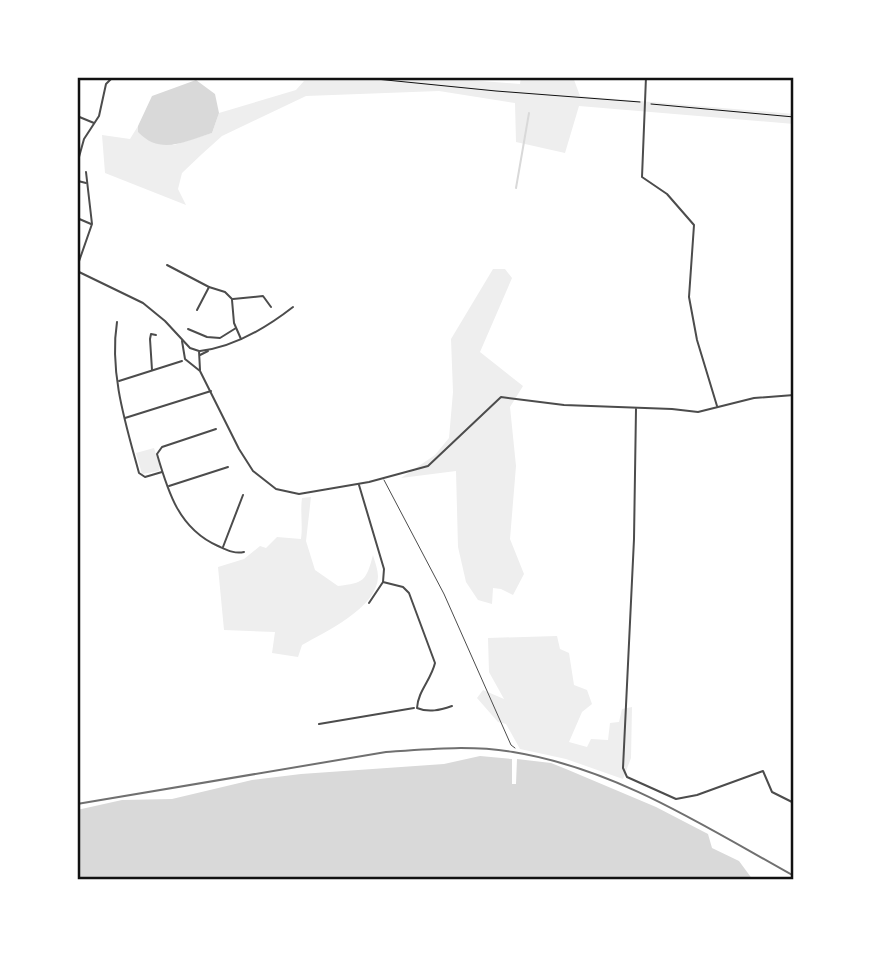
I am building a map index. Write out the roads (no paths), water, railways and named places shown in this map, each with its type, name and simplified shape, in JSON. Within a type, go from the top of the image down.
[{"type":"street","points":[[646,77],[642,177],[667,194],[694,225],[689,297],[697,340],[717,407]]},
{"type":"street","points":[[79,157],[84,139],[99,117],[106,84],[111,79]]},
{"type":"street","points":[[77,116],[94,123]]},
{"type":"street","points":[[77,267],[92,224],[86,172]]},
{"type":"street","points":[[78,181],[88,183]]},
{"type":"street","points":[[77,218],[92,224]]},
{"type":"street","points":[[167,265],[209,288],[225,292],[232,301],[234,323],[241,339]]},
{"type":"street","points":[[77,271],[143,303],[165,321],[190,348],[209,350]]},
{"type":"street","points":[[197,310],[209,288]]},
{"type":"street","points":[[232,301],[263,296],[271,307]]},
{"type":"street","points":[[200,355],[271,324],[293,307]]},
{"type":"street","points":[[117,323],[115,342],[118,381],[124,418],[140,476],[162,472]]},
{"type":"street","points":[[188,329],[220,338],[236,328]]},
{"type":"street","points":[[194,340],[196,333]]},
{"type":"street","points":[[152,370],[150,339],[151,334],[156,335]]},
{"type":"street","points":[[182,341],[186,361],[193,363],[200,371],[239,449],[254,471],[269,484],[283,491],[299,494],[359,484],[428,466],[501,397],[564,405],[698,412],[754,398],[794,395]]},
{"type":"street","points":[[185,352],[190,348]]},
{"type":"street","points":[[199,351],[200,371]]},
{"type":"street","points":[[193,363],[199,360]]},
{"type":"street","points":[[118,381],[182,361]]},
{"type":"street","points":[[124,418],[211,391]]},
{"type":"street","points":[[636,409],[634,539],[622,768],[627,777],[676,799],[697,795],[763,771],[772,792],[794,803]]},
{"type":"street","points":[[216,429],[159,449],[157,454],[177,509],[186,523],[205,539],[222,548],[244,552]]},
{"type":"street","points":[[168,486],[228,467]]},
{"type":"street","points":[[359,484],[384,569],[383,582],[369,603]]},
{"type":"street","points":[[222,548],[243,495]]},
{"type":"street","points":[[383,582],[402,587],[409,593],[435,663],[432,675],[422,687],[416,708]]},
{"type":"street","points":[[319,724],[416,708],[438,711],[452,706]]},
{"type":"lane","points":[[383,478],[443,594],[511,745],[515,748]]},
{"type":"waterway","points":[[516,188],[529,113]]},
{"type":"railway","points":[[77,804],[386,752],[450,748],[497,750],[551,760],[624,786],[693,819],[794,876]]}]
